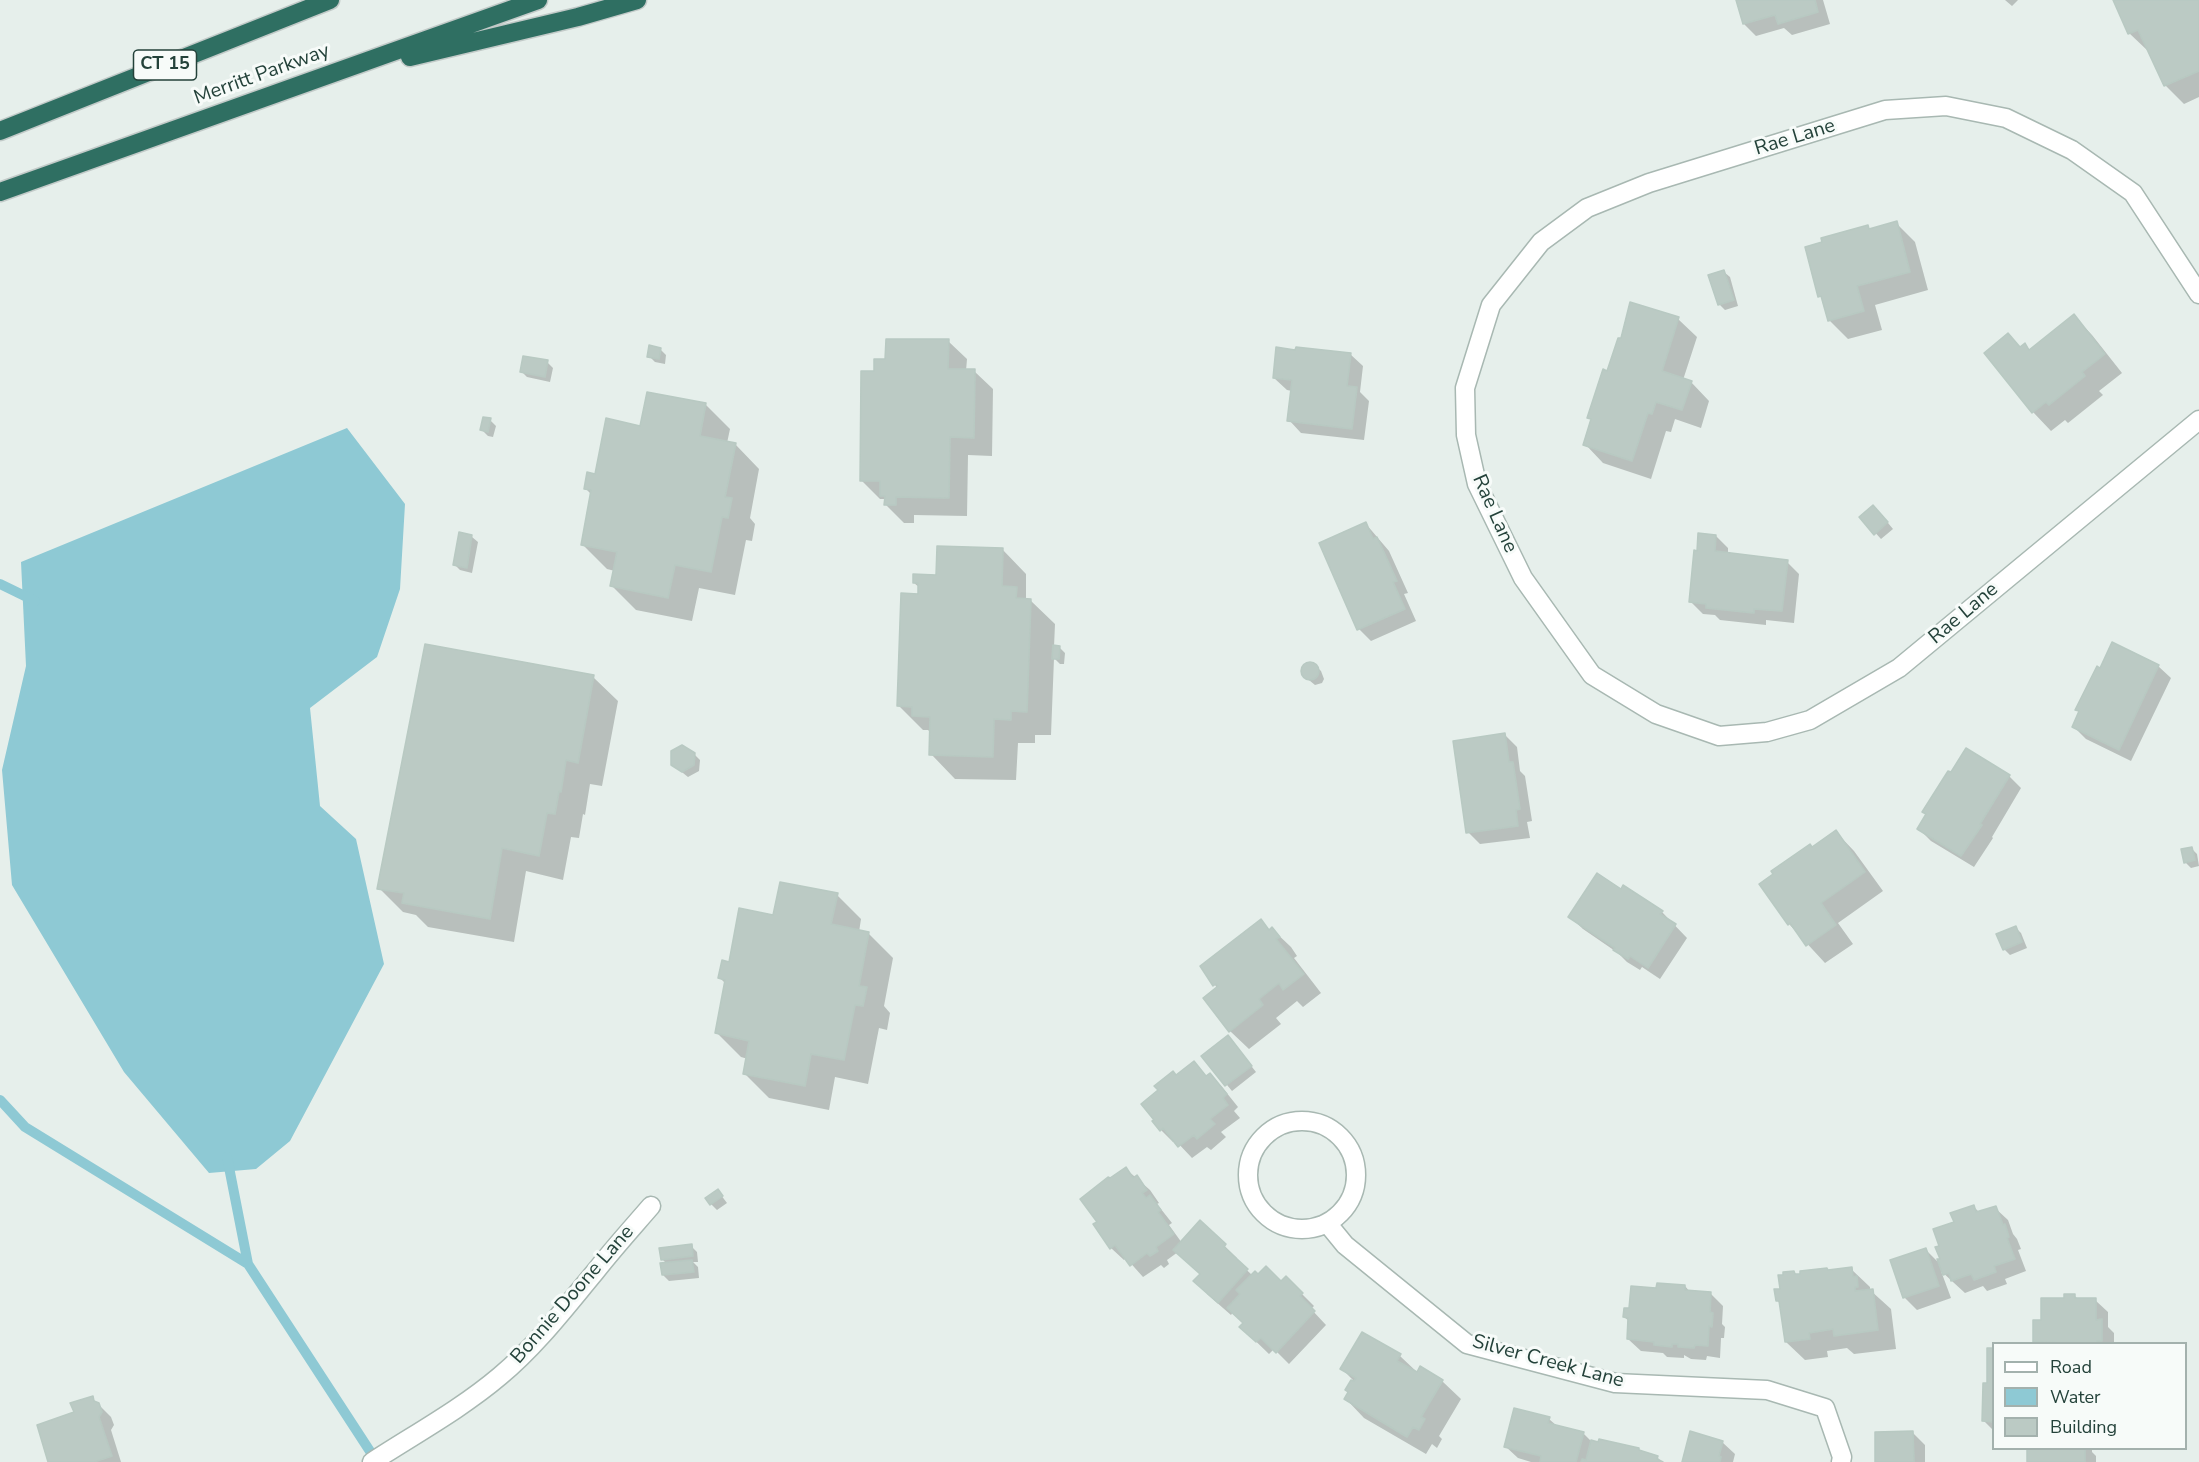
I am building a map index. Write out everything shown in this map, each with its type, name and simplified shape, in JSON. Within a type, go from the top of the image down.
[{"type":"highway","name":"CT 15","points":[[0,131],[330,0]]},
{"type":"highway","name":"Merritt Parkway","points":[[0,192],[538,0]]},
{"type":"highway","points":[[329,75],[578,17],[637,0]]},
{"type":"street","name":"Rae Lane","points":[[2199,294],[2133,193],[2072,150],[2006,118],[1946,106],[1885,110],[1648,183],[1587,208],[1541,242],[1491,305],[1465,388],[1466,435],[1476,484],[1523,578],[1592,675],[1656,714],[1719,736],[1767,732],[1810,720],[1899,668],[2199,420]]},
{"type":"street","points":[[1302,1121],[1320,1124],[1336,1133],[1347,1146],[1354,1162],[1356,1180],[1351,1197],[1341,1212],[1327,1223],[1310,1228],[1292,1228],[1275,1222],[1261,1211],[1251,1196],[1247,1178],[1249,1160],[1257,1145],[1269,1132],[1285,1123],[1302,1121]]},
{"type":"street","name":"Bonnie Doone Lane","points":[[372,1462],[467,1401],[530,1349],[651,1206]]},
{"type":"street","name":"Silver Creek Lane","points":[[1327,1223],[1345,1245],[1467,1344],[1615,1383],[1767,1390],[1825,1408],[1842,1457],[1841,1462]]},
{"type":"water","points":[[347,428],[405,504],[400,589],[377,657],[310,708],[320,806],[356,839],[384,964],[290,1141],[256,1169],[209,1173],[124,1072],[12,885],[2,770],[26,666],[21,562]]},
{"type":"building","points":[[1736,0],[1815,0],[1818,12],[1778,24],[1775,15],[1743,24]]},
{"type":"building","points":[[2113,0],[2199,0],[2199,71],[2164,86],[2138,30],[2128,34]]},
{"type":"building","points":[[1897,221],[1910,272],[1857,286],[1864,311],[1828,321],[1821,296],[1818,297],[1805,247],[1822,242],[1821,238],[1868,225],[1869,229]]},
{"type":"building","points":[[1724,270],[1734,300],[1718,305],[1708,275]]},
{"type":"building","points":[[1630,302],[1679,317],[1662,371],[1692,381],[1682,410],[1656,402],[1652,414],[1648,413],[1632,461],[1583,445],[1591,419],[1587,418],[1603,369],[1607,371],[1618,338],[1621,338]]},
{"type":"building","points":[[2074,314],[2105,354],[2082,372],[2085,376],[2049,405],[2046,402],[2032,413],[1984,353],[2008,333],[2020,347],[2025,343],[2029,350]]},
{"type":"building","points":[[886,339],[949,339],[948,369],[975,369],[974,438],[950,437],[949,498],[896,497],[896,505],[884,505],[885,496],[880,496],[880,481],[860,481],[861,371],[874,371],[874,359],[885,359]]},
{"type":"building","points":[[649,345],[661,348],[659,359],[647,357]]},
{"type":"building","points":[[1276,347],[1351,353],[1347,386],[1357,387],[1352,429],[1287,421],[1292,380],[1273,378]]},
{"type":"building","points":[[523,356],[548,360],[545,377],[520,372]]},
{"type":"building","points":[[647,392],[706,403],[700,436],[736,443],[725,497],[732,498],[728,518],[722,517],[711,572],[675,565],[668,598],[610,586],[617,552],[581,545],[591,490],[584,489],[587,472],[595,474],[606,418],[640,426]]},
{"type":"building","points":[[483,417],[491,418],[488,432],[480,430]]},
{"type":"building","points":[[1873,505],[1888,522],[1874,535],[1859,517]]},
{"type":"building","points":[[1366,522],[1373,539],[1377,537],[1397,581],[1393,582],[1405,609],[1357,630],[1319,543]]},
{"type":"building","points":[[459,532],[472,535],[467,568],[453,565]]},
{"type":"building","points":[[1698,533],[1716,535],[1715,551],[1788,560],[1782,611],[1754,609],[1754,613],[1706,608],[1706,604],[1689,602]]},
{"type":"building","points":[[937,546],[1003,548],[1002,586],[1017,587],[1016,598],[1031,599],[1027,712],[1011,711],[1011,720],[994,719],[993,757],[929,755],[930,717],[912,716],[912,707],[897,706],[901,593],[918,594],[918,583],[913,583],[913,574],[936,575]]},
{"type":"building","points":[[2112,642],[2159,665],[2119,750],[2072,727],[2079,711],[2075,710],[2097,666],[2100,668]]},
{"type":"building","points":[[425,644],[594,675],[578,763],[566,760],[555,814],[547,813],[539,856],[502,848],[490,919],[402,903],[404,893],[377,889]]},
{"type":"building","points":[[1053,645],[1060,646],[1059,659],[1052,659]]},
{"type":"building","points":[[1310,662],[1316,665],[1319,671],[1316,677],[1310,680],[1304,677],[1301,671],[1304,665]]},
{"type":"building","points":[[1505,733],[1509,762],[1513,762],[1520,809],[1516,810],[1518,826],[1466,833],[1453,741]]},
{"type":"building","points":[[682,745],[695,753],[694,765],[682,772],[671,765],[671,751]]},
{"type":"building","points":[[1966,748],[2010,775],[1980,824],[1982,825],[1961,856],[1917,829],[1926,814],[1922,812],[1948,771],[1951,772]]},
{"type":"building","points":[[1836,830],[1865,872],[1821,903],[1836,925],[1806,946],[1759,884],[1773,874],[1771,871],[1810,844],[1812,847]]},
{"type":"building","points":[[2192,847],[2195,860],[2184,863],[2181,849]]},
{"type":"building","points":[[1597,873],[1621,889],[1623,885],[1663,911],[1660,914],[1676,924],[1648,968],[1630,956],[1628,959],[1613,950],[1615,948],[1568,917]]},
{"type":"building","points":[[780,882],[838,893],[831,924],[869,932],[859,986],[867,987],[863,1006],[855,1005],[844,1060],[811,1054],[805,1086],[743,1074],[749,1041],[715,1033],[725,980],[718,978],[722,960],[729,962],[739,908],[773,915]]},
{"type":"building","points":[[1261,919],[1269,930],[1272,927],[1280,937],[1276,939],[1304,974],[1283,990],[1279,983],[1259,999],[1263,1005],[1229,1032],[1203,998],[1218,986],[1216,984],[1213,986],[1200,966]]},
{"type":"building","points":[[2016,926],[2022,942],[2003,950],[1996,934]]},
{"type":"building","points":[[1228,1035],[1252,1066],[1225,1086],[1201,1056]]},
{"type":"building","points":[[1194,1061],[1206,1076],[1210,1073],[1227,1094],[1223,1098],[1228,1105],[1210,1119],[1215,1124],[1197,1139],[1194,1135],[1178,1147],[1163,1128],[1160,1131],[1141,1104],[1158,1090],[1154,1086],[1173,1071],[1176,1075]]},
{"type":"building","points":[[1126,1167],[1133,1178],[1137,1175],[1147,1190],[1142,1193],[1146,1198],[1150,1195],[1161,1210],[1158,1212],[1174,1234],[1156,1247],[1158,1251],[1150,1256],[1147,1253],[1130,1266],[1115,1245],[1110,1249],[1093,1224],[1097,1222],[1080,1199],[1108,1177],[1110,1178]]},
{"type":"building","points":[[718,1189],[723,1196],[710,1205],[705,1198]]},
{"type":"building","points":[[1974,1205],[1976,1212],[1996,1206],[2003,1225],[2005,1224],[2009,1237],[2007,1238],[2015,1259],[1994,1266],[1996,1272],[1974,1280],[1971,1274],[1951,1281],[1949,1273],[1943,1275],[1937,1259],[1940,1259],[1935,1247],[1939,1246],[1933,1229],[1954,1222],[1950,1213]]},
{"type":"building","points":[[1200,1220],[1248,1269],[1218,1303],[1193,1281],[1200,1274],[1173,1250]]},
{"type":"building","points":[[692,1244],[693,1256],[661,1260],[659,1248]]},
{"type":"building","points":[[1926,1248],[1939,1286],[1903,1298],[1890,1260]]},
{"type":"building","points":[[692,1260],[694,1272],[662,1275],[660,1263]]},
{"type":"building","points":[[1266,1266],[1281,1281],[1286,1276],[1303,1293],[1300,1296],[1315,1311],[1276,1353],[1261,1338],[1256,1342],[1239,1327],[1243,1323],[1227,1308],[1240,1294],[1236,1290],[1255,1271],[1258,1274]]},
{"type":"building","points":[[1852,1267],[1853,1277],[1857,1276],[1858,1287],[1855,1287],[1855,1291],[1873,1289],[1878,1330],[1834,1336],[1833,1329],[1809,1333],[1810,1339],[1785,1342],[1779,1301],[1776,1301],[1774,1289],[1780,1289],[1778,1275],[1783,1275],[1783,1272],[1794,1271],[1795,1274],[1800,1274],[1800,1271]]},
{"type":"building","points":[[1657,1283],[1685,1285],[1685,1290],[1711,1292],[1710,1312],[1713,1313],[1712,1327],[1709,1326],[1708,1346],[1695,1345],[1694,1348],[1678,1347],[1678,1344],[1672,1344],[1672,1347],[1627,1339],[1628,1318],[1623,1317],[1624,1308],[1629,1308],[1631,1286],[1656,1288]]},
{"type":"building","points":[[2064,1294],[2075,1294],[2075,1298],[2096,1298],[2096,1320],[2102,1319],[2102,1341],[2033,1342],[2033,1320],[2041,1320],[2041,1298],[2064,1298]]},
{"type":"building","points":[[1362,1332],[1401,1354],[1397,1361],[1417,1372],[1420,1366],[1443,1380],[1421,1417],[1425,1419],[1419,1430],[1413,1427],[1407,1437],[1344,1399],[1348,1392],[1345,1390],[1351,1380],[1354,1381],[1356,1378],[1340,1369]]},
{"type":"building","points":[[1987,1348],[1992,1348],[1992,1422],[1982,1421],[1983,1383],[1987,1383]]},
{"type":"building","points":[[93,1396],[102,1412],[99,1417],[112,1456],[94,1462],[48,1462],[37,1425],[74,1412],[70,1403]]},
{"type":"building","points":[[1514,1408],[1550,1417],[1548,1423],[1584,1432],[1576,1462],[1540,1462],[1541,1456],[1504,1447]]},
{"type":"building","points":[[1690,1431],[1723,1441],[1719,1456],[1721,1457],[1720,1462],[1682,1462]]},
{"type":"building","points":[[1913,1431],[1914,1462],[1875,1462],[1875,1432]]},
{"type":"building","points":[[1599,1439],[1639,1448],[1639,1450],[1658,1456],[1657,1459],[1663,1462],[1581,1462],[1582,1459],[1586,1460],[1591,1440],[1598,1442]]},
{"type":"building","points":[[2027,1450],[2085,1450],[2085,1462],[2027,1462]]},
{"type":"waterway","points":[[0,584],[35,601]]},
{"type":"waterway","points":[[0,1100],[25,1127],[248,1264],[377,1462]]},
{"type":"waterway","points":[[227,1157],[248,1264]]}]
